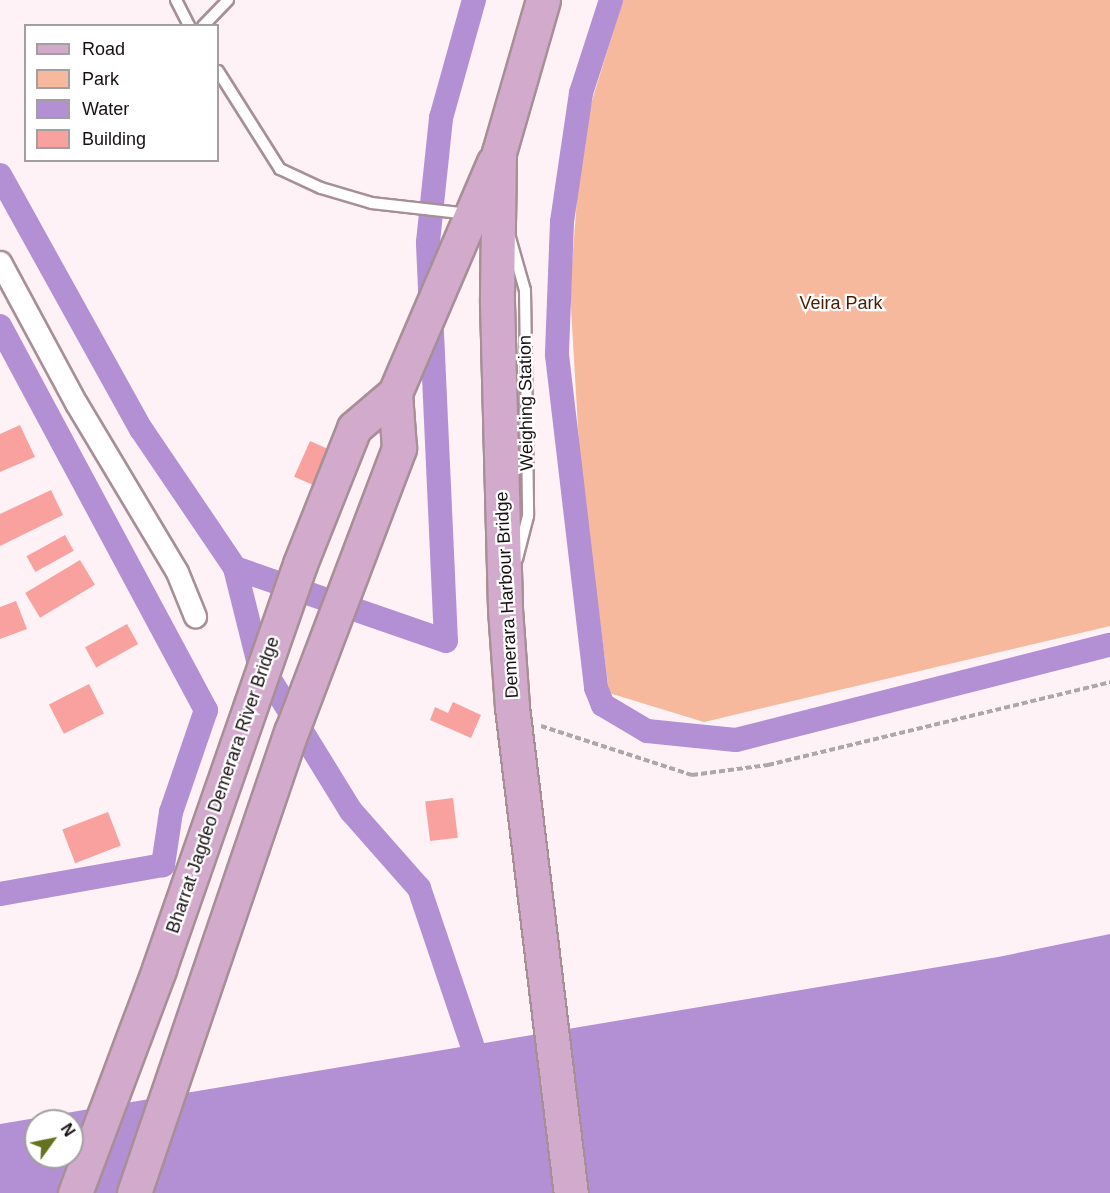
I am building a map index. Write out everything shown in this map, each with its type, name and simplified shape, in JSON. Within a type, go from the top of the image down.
[{"type":"main road","name":"Demerara Harbour Bridge","points":[[543,0],[499,152],[474,213],[497,302],[505,609],[513,717],[528,858],[571,1193]]},
{"type":"main road","name":"Bharrat Jagdeo Demerara River Bridge","points":[[75,1193],[159,969],[300,564],[349,438],[354,428],[394,393],[474,213]]},
{"type":"main road","name":"Bharrat Jagdeo Demerara River Bridge","points":[[134,1193],[342,590],[399,448],[394,393]]},
{"type":"street","points":[[0,262],[76,403],[177,572],[195,616]]},
{"type":"lane","points":[[176,0],[188,24]]},
{"type":"lane","points":[[205,24],[228,0]]},
{"type":"lane","points":[[219,73],[280,169],[321,188],[362,200],[474,213]]},
{"type":"lane","name":"Weighing Station","points":[[474,213],[515,249],[525,290],[528,516],[505,609]]},
{"type":"path","points":[[513,717],[692,775],[768,765],[1110,682]]},
{"type":"green space","name":"Veira Park","points":[[623,0],[1110,0],[1110,626],[704,722],[609,693],[580,462],[570,291],[582,133]]},
{"type":"water","points":[[1110,934],[1110,1193],[0,1193],[0,1124],[24,1120],[24,1169],[84,1169],[84,1110],[998,957]]},
{"type":"building","points":[[20,425],[35,457],[0,472],[0,434]]},
{"type":"building","points":[[310,441],[335,452],[319,488],[294,477]]},
{"type":"building","points":[[51,490],[63,515],[0,546],[0,514]]},
{"type":"building","points":[[65,535],[74,551],[35,572],[27,556]]},
{"type":"building","points":[[80,560],[95,585],[40,618],[25,593]]},
{"type":"building","points":[[16,601],[27,629],[0,639],[0,607]]},
{"type":"building","points":[[127,624],[138,644],[96,667],[85,647]]},
{"type":"building","points":[[89,684],[104,713],[64,734],[49,704]]},
{"type":"building","points":[[453,702],[481,715],[471,738],[430,720],[435,707],[448,713]]},
{"type":"building","points":[[453,798],[458,838],[430,841],[425,801]]},
{"type":"building","points":[[108,812],[121,846],[75,863],[62,830]]},
{"type":"waterway","points":[[235,568],[446,641],[428,242],[441,118],[474,0]]},
{"type":"waterway","points":[[611,0],[581,93],[562,222],[557,355],[596,688],[603,705],[647,731],[736,740],[1110,645]]},
{"type":"waterway","points":[[0,175],[141,429],[235,568],[258,660],[351,811],[419,888],[472,1045]]},
{"type":"waterway","points":[[0,326],[206,710],[171,812],[163,865],[0,894]]}]
